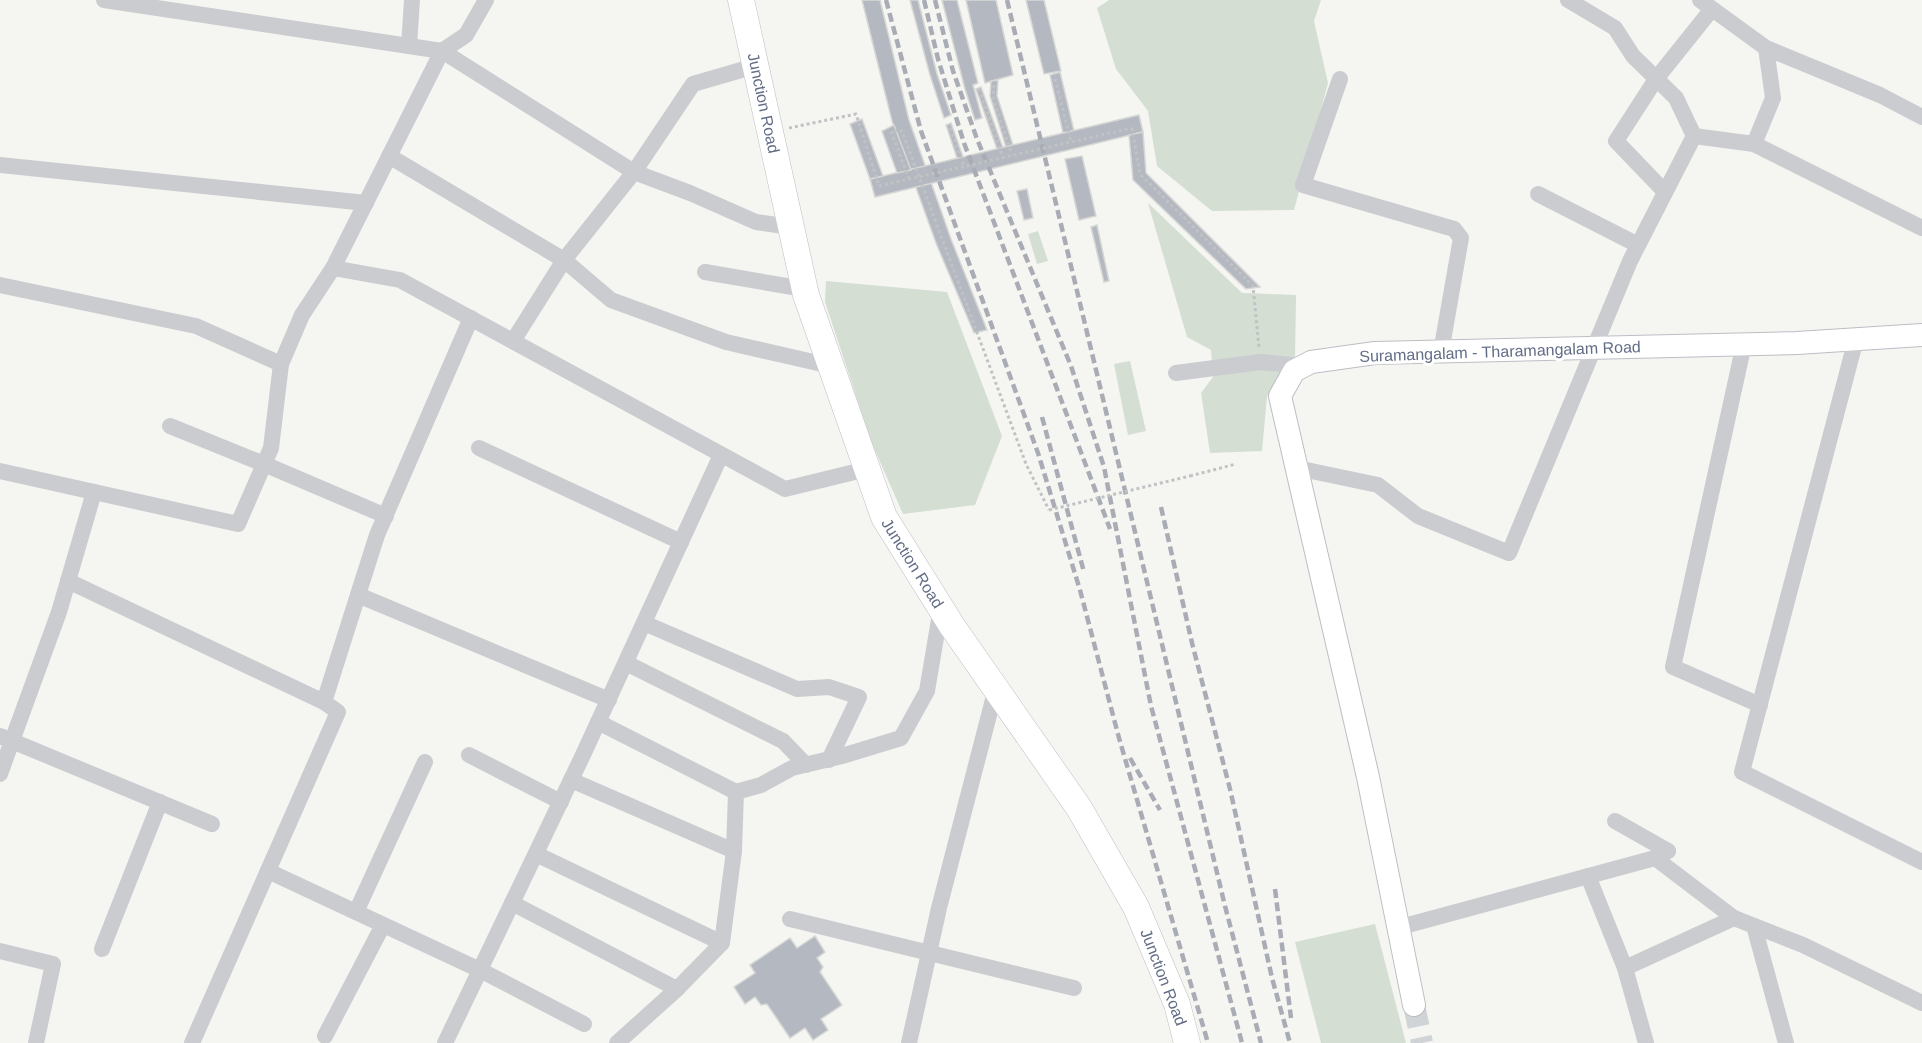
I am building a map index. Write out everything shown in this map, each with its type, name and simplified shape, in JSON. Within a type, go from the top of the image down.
[{"type":"main road","name":"Junction Road","points":[[741,0],[804,289],[884,518],[941,608],[1079,808],[1136,907],[1177,1004],[1187,1043]]},
{"type":"main road","name":"Suramangalam - Tharamangalam Road","points":[[1303,366],[1311,362],[1374,353],[1744,344],[1922,335]]},
{"type":"main road","points":[[1303,366],[1294,371],[1280,396],[1368,777],[1414,1005]]},
{"type":"street","points":[[104,0],[442,51],[634,172],[690,193],[756,222],[791,227]]},
{"type":"street","points":[[409,46],[412,0]]},
{"type":"street","points":[[0,471],[238,524],[271,448],[281,364],[302,315],[333,268],[442,51],[466,35],[486,0]]},
{"type":"street","points":[[1568,0],[1615,28],[1633,56],[1676,98],[1694,136]]},
{"type":"street","points":[[1665,192],[1616,141],[1706,4],[1766,48],[1880,95],[1922,117]]},
{"type":"street","points":[[1754,144],[1773,98],[1766,48]]},
{"type":"street","points":[[513,341],[564,260],[634,172],[693,84],[755,66]]},
{"type":"street","points":[[1340,79],[1303,185],[1454,229],[1461,238],[1441,352]]},
{"type":"street","points":[[1694,136],[1754,144],[1922,228]]},
{"type":"street","points":[[1297,468],[1378,485],[1418,516],[1509,553],[1638,245],[1694,136]]},
{"type":"street","points":[[389,156],[564,260],[611,300],[726,342],[831,366]]},
{"type":"street","points":[[0,165],[366,203]]},
{"type":"street","points":[[1538,194],[1638,245]]},
{"type":"street","points":[[333,268],[400,280],[785,489],[867,469]]},
{"type":"street","points":[[705,272],[804,289]]},
{"type":"street","points":[[0,285],[196,326],[281,364]]},
{"type":"street","points":[[324,702],[386,516],[471,318]]},
{"type":"street","points":[[1856,339],[1742,772],[1922,862]]},
{"type":"street","points":[[1744,344],[1673,667],[1760,705]]},
{"type":"street","points":[[1176,373],[1260,362],[1303,366]]},
{"type":"street","points":[[170,426],[386,516]]},
{"type":"street","points":[[479,448],[681,542]]},
{"type":"street","points":[[445,1043],[572,780],[721,455]]},
{"type":"street","points":[[0,774],[6,738],[59,612],[94,492]]},
{"type":"street","points":[[68,581],[324,702],[338,712],[192,1043]]},
{"type":"street","points":[[358,595],[609,700]]},
{"type":"street","points":[[598,722],[736,792],[761,785],[792,768],[829,760],[901,738],[927,691],[941,608]]},
{"type":"street","points":[[644,623],[797,689],[829,687],[859,697],[829,760]]},
{"type":"street","points":[[626,663],[783,741],[806,765]]},
{"type":"street","points":[[909,1043],[929,952],[996,688]]},
{"type":"street","points":[[6,738],[212,824]]},
{"type":"street","points":[[469,755],[561,802]]},
{"type":"street","points":[[356,912],[425,762]]},
{"type":"street","points":[[572,780],[734,851]]},
{"type":"street","points":[[617,1043],[677,989],[722,943],[734,851],[736,792]]},
{"type":"street","points":[[102,950],[160,802]]},
{"type":"street","points":[[1397,928],[1655,858],[1668,851],[1615,821]]},
{"type":"street","points":[[536,854],[722,943]]},
{"type":"street","points":[[1655,858],[1734,918],[1803,945],[1922,1003]]},
{"type":"street","points":[[268,871],[480,970],[584,1024]]},
{"type":"street","points":[[1588,876],[1625,968],[1646,1043]]},
{"type":"street","points":[[512,903],[677,989]]},
{"type":"street","points":[[1625,968],[1734,918]]},
{"type":"street","points":[[790,919],[1074,988]]},
{"type":"street","points":[[324,1036],[383,925]]},
{"type":"street","points":[[1754,926],[1786,1043]]},
{"type":"street","points":[[0,951],[53,964],[36,1043]]},
{"type":"path","points":[[1056,79],[1071,142]]},
{"type":"path","points":[[994,85],[993,97],[1012,155]]},
{"type":"path","points":[[979,89],[1003,158]]},
{"type":"path","points":[[770,132],[856,114],[879,186],[1132,128],[1140,174],[1253,286],[1260,362]]},
{"type":"path","points":[[950,128],[964,166]]},
{"type":"path","points":[[909,179],[891,131],[902,131],[1026,464],[1049,510],[1236,464]]},
{"type":"shaded area","points":[[1109,0],[1321,0],[1314,21],[1328,83],[1294,210],[1212,211],[1157,166],[1148,111],[1116,69],[1097,8]]},
{"type":"shaded area","points":[[1148,203],[1242,293],[1296,295],[1295,361],[1267,396],[1262,451],[1210,453],[1201,393],[1213,377],[1211,350],[1187,337]]},
{"type":"shaded area","points":[[1038,231],[1048,261],[1037,264],[1028,234]]},
{"type":"shaded area","points":[[826,281],[947,292],[1002,436],[975,505],[903,514],[871,441],[825,302]]},
{"type":"shaded area","points":[[1130,361],[1146,431],[1128,435],[1114,364]]},
{"type":"shaded area","points":[[1375,924],[1406,1043],[1321,1043],[1295,942]]},
{"type":"building","points":[[862,0],[880,0],[909,120],[951,239],[987,330],[974,333],[936,243],[892,121]]},
{"type":"building","points":[[910,0],[918,0],[937,74],[951,115],[944,118],[930,75]]},
{"type":"building","points":[[942,0],[957,0],[978,83],[973,85],[982,118],[975,120]]},
{"type":"building","points":[[966,0],[996,0],[1013,75],[985,83]]},
{"type":"building","points":[[1026,0],[1044,0],[1061,71],[1044,74]]},
{"type":"building","points":[[1060,72],[1074,131],[1063,133],[1050,75]]},
{"type":"building","points":[[998,80],[997,96],[1013,145],[1006,147],[990,96],[991,81]]},
{"type":"building","points":[[981,87],[1003,148],[997,149],[976,89]]},
{"type":"building","points":[[1139,115],[1143,132],[875,197],[870,179]]},
{"type":"building","points":[[862,119],[883,176],[870,179],[850,124]]},
{"type":"building","points":[[951,123],[963,157],[957,158],[946,125]]},
{"type":"building","points":[[894,125],[911,170],[897,173],[882,131]]},
{"type":"building","points":[[1143,132],[1146,173],[1260,287],[1246,289],[1133,180],[1129,135]]},
{"type":"building","points":[[1082,156],[1096,216],[1079,220],[1065,159]]},
{"type":"building","points":[[1027,189],[1033,218],[1024,220],[1017,191]]},
{"type":"building","points":[[1097,225],[1109,281],[1104,282],[1091,227]]},
{"type":"building","points":[[815,936],[825,952],[817,958],[823,967],[820,972],[842,1005],[821,1019],[828,1030],[813,1040],[805,1028],[790,1038],[767,1004],[761,1005],[755,997],[745,1004],[734,987],[755,973],[750,965],[790,938],[797,948]]},
{"type":"tunnel","points":[[1414,1005],[1422,1043]]},
{"type":"railway","points":[[886,0],[921,131],[1038,453],[1080,590],[1119,738],[1208,1043]]},
{"type":"railway","points":[[924,0],[938,59],[964,143],[1110,529]]},
{"type":"railway","points":[[935,0],[953,71],[977,139],[1071,366],[1104,467],[1151,706],[1242,1043]]},
{"type":"railway","points":[[1007,0],[1225,906],[1261,1043]]},
{"type":"railway","points":[[1042,417],[1084,572]]},
{"type":"railway","points":[[1161,507],[1192,643],[1230,789],[1272,978],[1290,1043]]},
{"type":"railway","points":[[1130,758],[1160,810]]},
{"type":"railway","points":[[1275,889],[1291,1018]]}]
